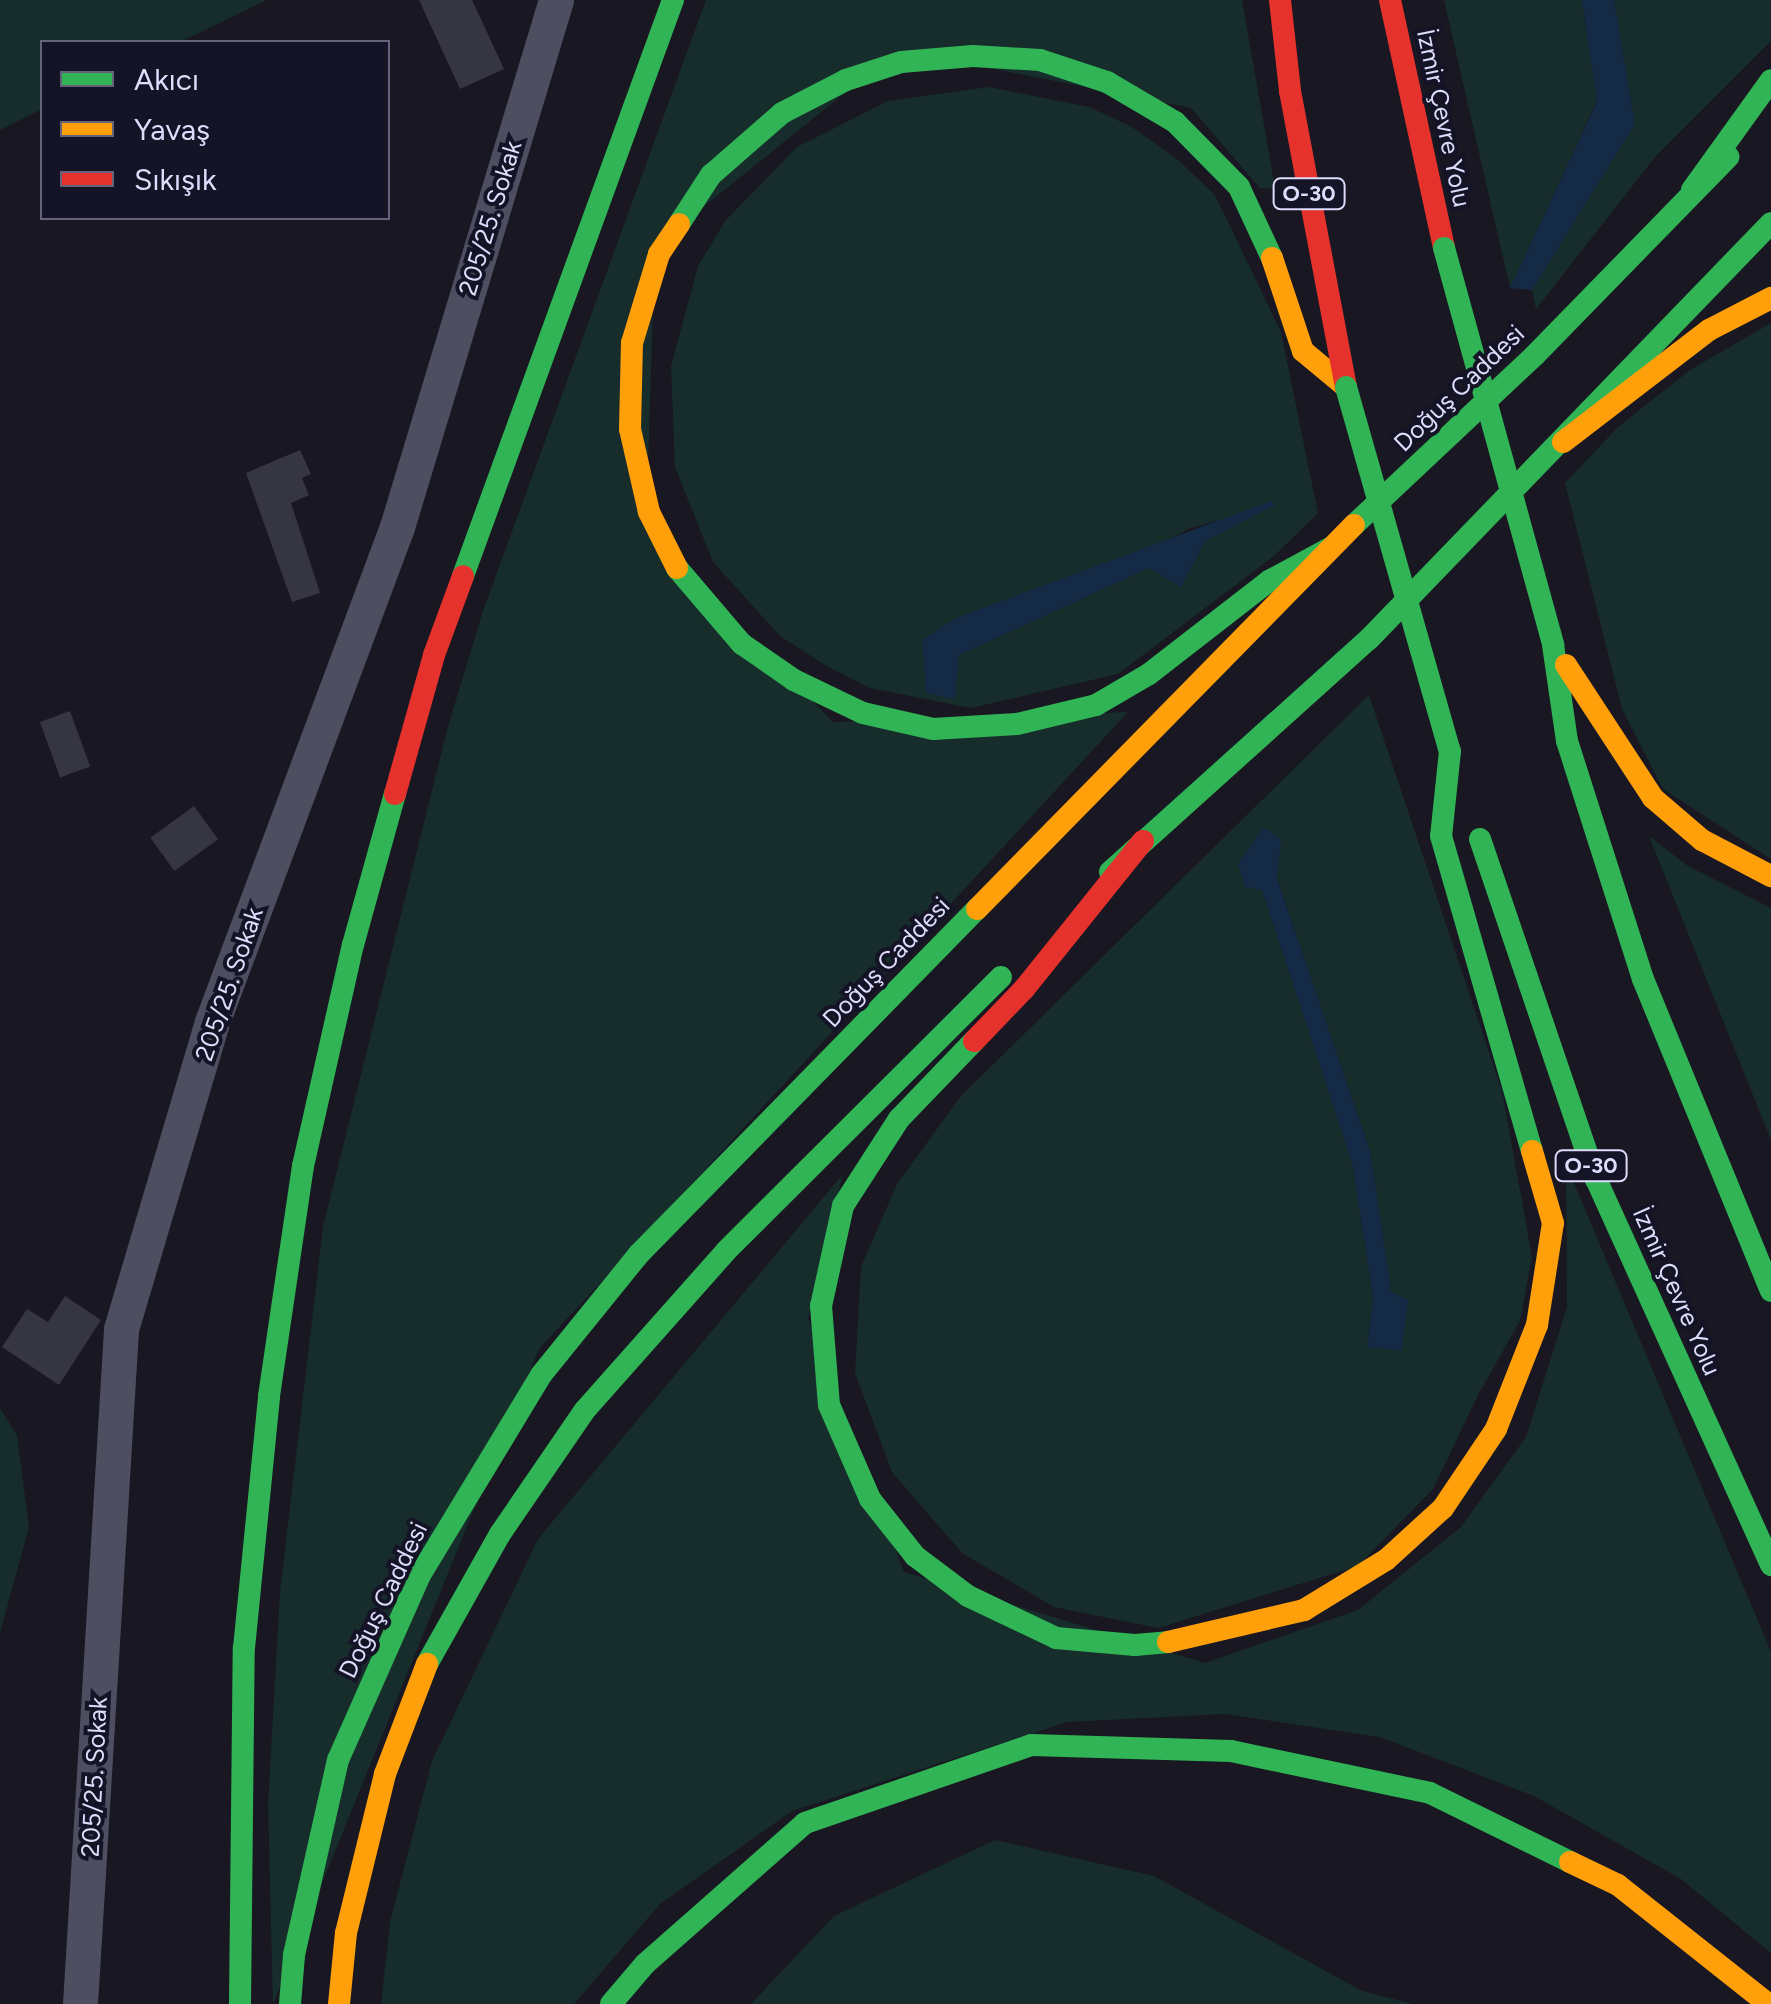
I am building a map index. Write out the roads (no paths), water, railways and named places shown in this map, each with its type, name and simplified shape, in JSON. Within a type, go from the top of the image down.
[{"type":"main road","points":[[240,2004],[244,1648],[269,1396],[303,1166],[353,945],[434,655],[674,0]]},
{"type":"main road","name":"O-30","points":[[1280,0],[1290,91],[1346,388],[1450,751]]},
{"type":"main road","name":"İzmir Çevre Yolu","points":[[1390,0],[1444,248]]},
{"type":"main road","points":[[1330,548],[1269,581],[1149,674],[1096,704],[1017,724],[933,729],[863,714],[794,680],[742,644],[682,577],[649,512],[630,429],[632,343],[659,254],[710,175],[782,113],[846,80],[900,62],[974,56],[1040,60],[1107,82],[1175,122],[1239,188],[1269,249],[1303,351],[1346,388]]},
{"type":"main road","points":[[1428,57],[1444,248],[1554,645],[1568,741],[1643,979],[1771,1291]]},
{"type":"main road","points":[[1692,190],[1771,80]]},
{"type":"main road","name":"Doğuş Caddesi","points":[[290,2004],[294,1955],[338,1760],[420,1574],[541,1375],[639,1254],[1330,548],[1534,355],[1692,190],[1771,118]]},
{"type":"main road","points":[[339,2004],[346,1933],[384,1774],[432,1649],[500,1534],[574,1426],[726,1251],[1143,841],[1368,639],[1771,223]]},
{"type":"main road","points":[[1563,442],[1710,330],[1771,298]]},
{"type":"main road","points":[[1554,645],[1653,798],[1702,840],[1771,876]]},
{"type":"main road","points":[[1143,841],[1024,989],[899,1119],[843,1206],[821,1306],[829,1405],[870,1500],[915,1556],[968,1596],[1056,1638],[1134,1645],[1195,1639],[1304,1610],[1386,1560],[1443,1508],[1496,1429],[1537,1325],[1553,1223],[1442,836],[1450,751]]},
{"type":"main road","name":"İzmir Çevre Yolu","points":[[1450,751],[1596,1179],[1771,1565]]},
{"type":"main road","points":[[612,2004],[645,1964],[805,1823],[1031,1745],[1232,1751],[1430,1794],[1618,1885],[1768,2004]]},
{"type":"street","name":"205/25. Sokak","points":[[80,2004],[121,1329],[212,1022],[397,528],[556,0]]},
{"type":"water","points":[[1582,0],[1614,0],[1635,124],[1532,290],[1510,288],[1597,102]]},
{"type":"water","points":[[1271,501],[1275,505],[1205,541],[1181,587],[1149,568],[959,655],[955,699],[926,693],[922,640],[956,618]]},
{"type":"water","points":[[1263,827],[1281,839],[1277,878],[1371,1154],[1391,1292],[1408,1300],[1402,1351],[1367,1347],[1373,1297],[1352,1163],[1262,890],[1245,887],[1238,864]]}]
